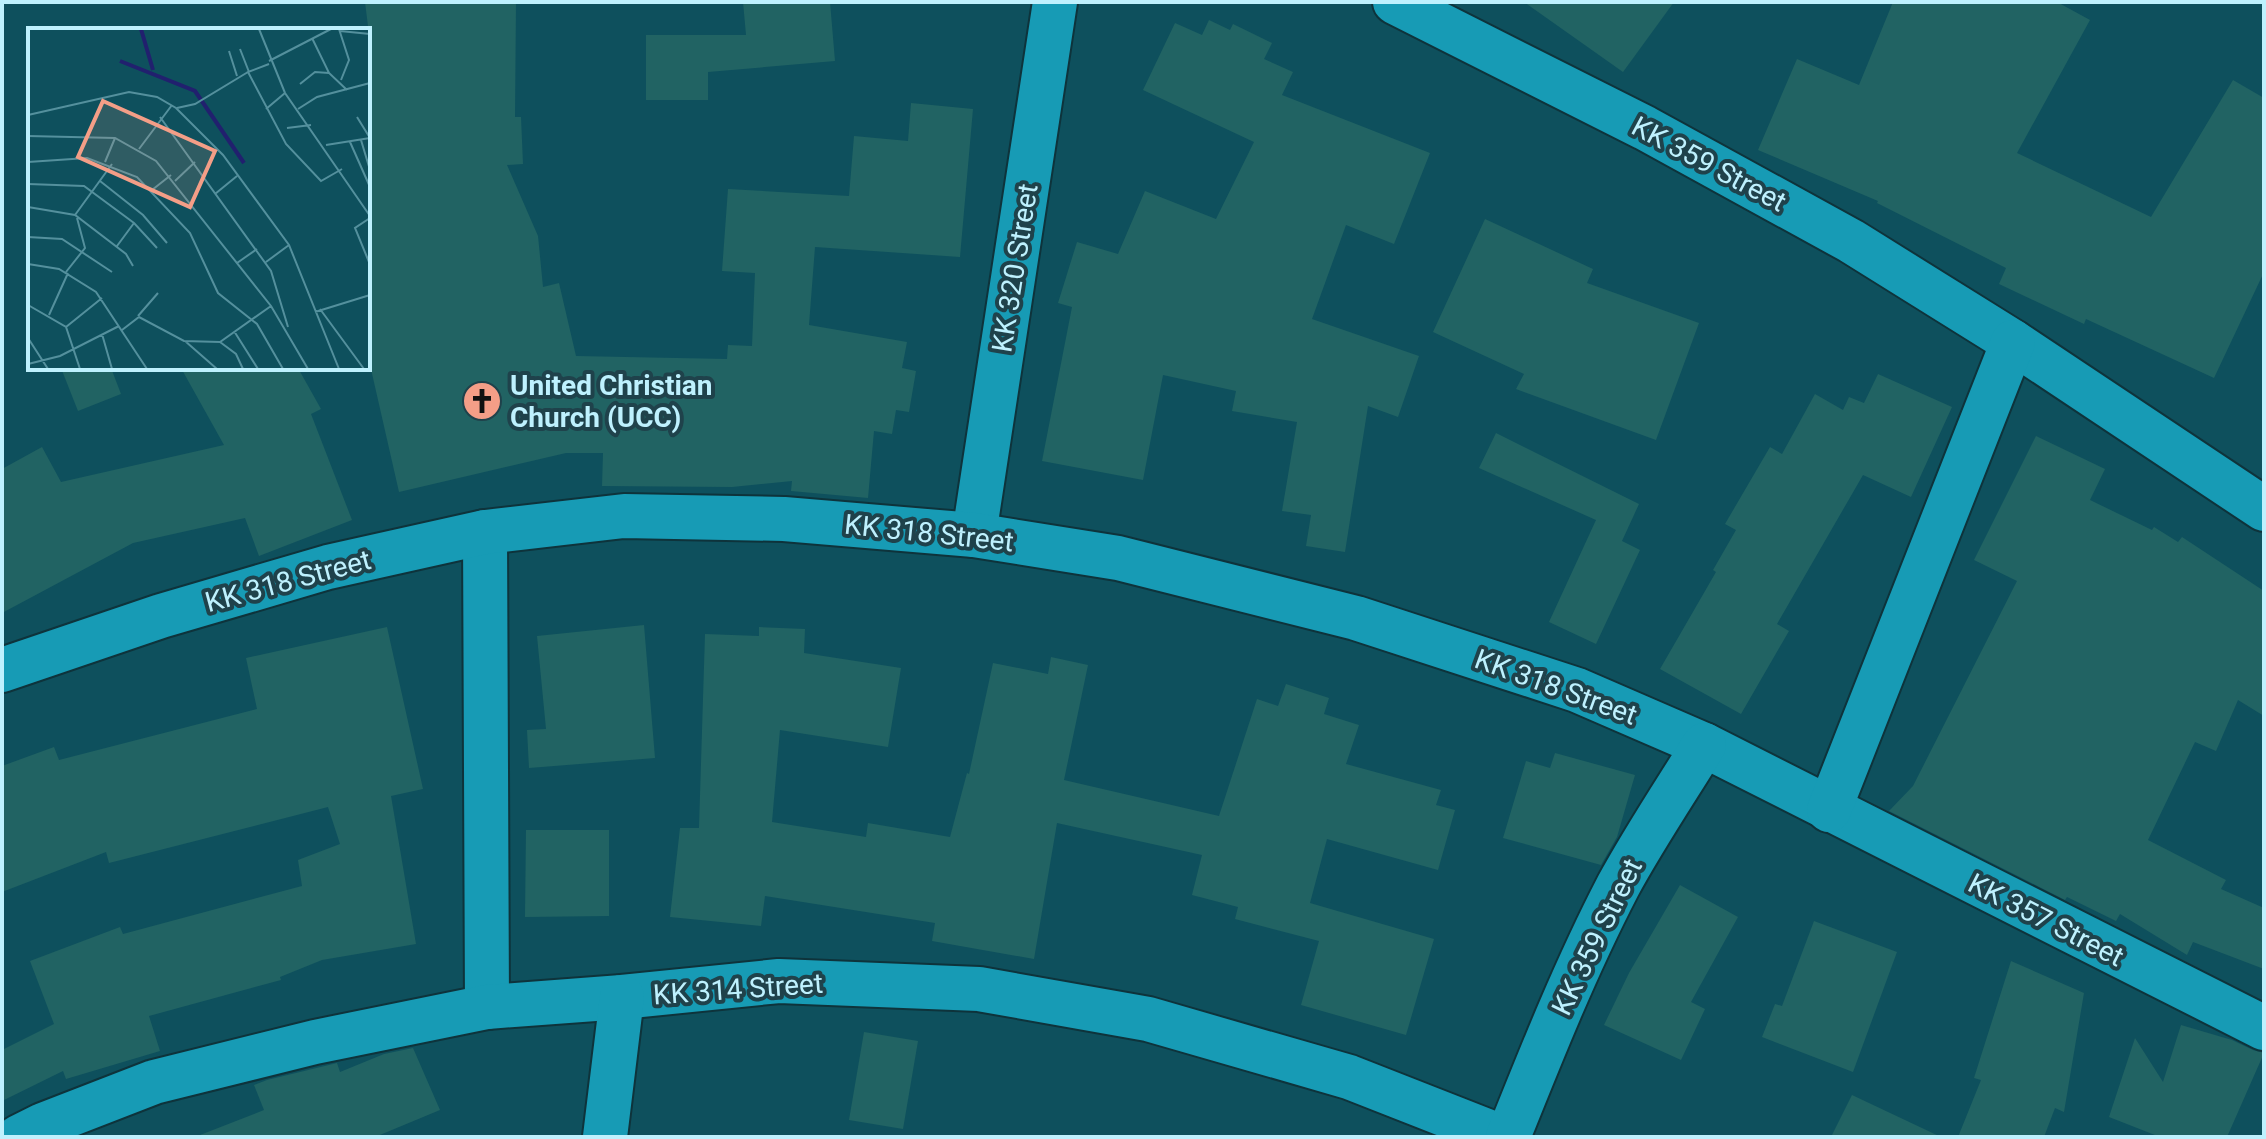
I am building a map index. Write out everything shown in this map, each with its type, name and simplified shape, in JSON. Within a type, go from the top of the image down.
[{"type":"street","name":"KK 320 Street","points":[[974,535],[1055,2]]},
{"type":"street","name":"KK 359 Street","points":[[1395,2],[1645,128],[1837,233],[2013,342],[2264,509]]},
{"type":"street","points":[[1829,810],[2013,342]]},
{"type":"street","name":"KK 318 Street","points":[[2,670],[161,616],[328,567],[485,532],[624,516],[784,519],[974,535],[1118,558],[1356,618],[1577,690],[1704,745],[1829,810]]},
{"type":"street","points":[[485,532],[487,1007]]},
{"type":"street","name":"KK 359 Street","points":[[1505,1137],[1620,883],[1704,745]]},
{"type":"street","name":"KK 357 Street","points":[[1829,810],[2264,1028]]},
{"type":"street","name":"KK 314 Street","points":[[19,1137],[154,1082],[315,1042],[487,1007],[779,981],[979,989],[1148,1019],[1349,1077],[1505,1137]]},
{"type":"street","points":[[605,1137],[622,997]]},
{"type":"building","points":[[365,2],[516,2],[515,117],[521,117],[523,164],[507,165],[538,236],[543,287],[559,283],[576,356],[727,359],[728,345],[752,346],[755,273],[722,271],[728,189],[849,196],[854,136],[908,141],[911,103],[973,109],[960,257],[815,247],[809,325],[907,342],[902,368],[916,371],[909,412],[896,410],[892,434],[874,431],[868,498],[791,491],[792,481],[732,487],[602,486],[603,453],[566,453],[399,492],[370,365],[368,26]]},
{"type":"building","points":[[743,2],[830,2],[835,61],[708,72],[708,100],[646,100],[646,35],[746,35]]},
{"type":"building","points":[[1524,2],[1674,2],[1623,72]]},
{"type":"building","points":[[1893,2],[2057,2],[2090,20],[2017,153],[2151,217],[2233,80],[2264,98],[2264,272],[2214,378],[2086,319],[2084,324],[1999,284],[2006,268],[1878,201],[1758,150],[1797,59],[1859,85]]},
{"type":"building","points":[[1209,20],[1230,30],[1233,24],[1272,43],[1264,59],[1293,72],[1282,95],[1430,153],[1394,244],[1346,225],[1312,319],[1419,356],[1398,417],[1368,406],[1345,552],[1306,546],[1311,515],[1282,511],[1297,422],[1232,411],[1236,391],[1163,375],[1143,480],[1042,461],[1072,307],[1058,303],[1077,242],[1118,254],[1145,191],[1216,219],[1254,142],[1143,90],[1175,23],[1202,35]]},
{"type":"building","points":[[1485,219],[1593,269],[1587,283],[1699,323],[1656,440],[1516,389],[1524,374],[1433,332]]},
{"type":"building","points":[[62,370],[112,370],[121,394],[78,411]]},
{"type":"building","points":[[182,370],[299,370],[321,409],[311,414],[352,520],[259,556],[245,518],[133,543],[2,613],[2,469],[42,447],[61,482],[224,445]]},
{"type":"building","points":[[1878,374],[1952,407],[1911,497],[1863,475],[1777,624],[1789,631],[1741,714],[1660,669],[1716,572],[1713,570],[1736,530],[1725,524],[1770,447],[1782,454],[1815,394],[1843,410],[1849,397],[1864,403]]},
{"type":"building","points":[[1496,433],[1639,504],[1622,541],[1640,550],[1596,644],[1549,622],[1596,520],[1479,468]]},
{"type":"building","points":[[2036,436],[2105,469],[2090,500],[2152,530],[2154,527],[2178,542],[2182,537],[2264,591],[2264,716],[2238,700],[2216,751],[2195,742],[2148,840],[2226,880],[2221,889],[2264,908],[2264,969],[2193,942],[2187,955],[2120,914],[2116,921],[2067,897],[2065,900],[1889,811],[1913,786],[2017,581],[1974,560]]},
{"type":"building","points":[[644,625],[655,758],[529,768],[527,730],[546,729],[537,636]]},
{"type":"building","points":[[387,627],[423,789],[391,796],[416,944],[322,960],[280,977],[281,980],[149,1016],[160,1051],[66,1079],[63,1071],[2,1101],[2,1050],[54,1024],[30,961],[120,927],[123,934],[302,886],[298,860],[340,844],[328,807],[109,863],[106,852],[2,892],[2,766],[54,747],[59,760],[257,709],[246,658]]},
{"type":"building","points":[[759,627],[805,629],[804,653],[901,668],[888,747],[780,730],[772,822],[866,837],[868,823],[950,837],[969,774],[993,663],[1048,674],[1051,657],[1088,665],[1064,780],[1219,816],[1257,699],[1278,706],[1286,684],[1329,698],[1324,714],[1359,725],[1346,764],[1441,790],[1436,805],[1455,810],[1438,870],[1327,839],[1310,903],[1434,939],[1406,1035],[1301,1005],[1319,941],[1235,919],[1238,907],[1192,895],[1202,855],[1057,823],[1034,959],[932,941],[935,923],[765,896],[761,926],[670,917],[680,828],[699,828],[705,634],[759,636]]},
{"type":"building","points":[[1555,753],[1635,775],[1617,837],[1601,865],[1503,838],[1526,761],[1550,768]]},
{"type":"building","points":[[526,830],[609,830],[609,916],[525,917]]},
{"type":"building","points":[[1680,885],[1738,917],[1691,1002],[1705,1009],[1681,1060],[1604,1025],[1629,973]]},
{"type":"building","points":[[1814,921],[1897,952],[1853,1072],[1762,1037],[1775,1004],[1782,1006]]},
{"type":"building","points":[[2011,961],[2084,993],[2064,1112],[2055,1108],[2044,1137],[1958,1137],[1981,1080],[1974,1078]]},
{"type":"building","points":[[2181,1025],[2264,1053],[2227,1137],[2160,1137],[2109,1117],[2135,1038],[2163,1082]]},
{"type":"building","points":[[864,1032],[918,1041],[903,1129],[849,1120]]},
{"type":"building","points":[[413,1048],[440,1110],[375,1137],[200,1135],[264,1110],[254,1085],[337,1063],[340,1072],[384,1054]]},
{"type":"building","points":[[1852,1095],[1941,1137],[1831,1137]]},
{"type":"place","name":"United Christian Church (UCC)","points":[[482,401]]}]
